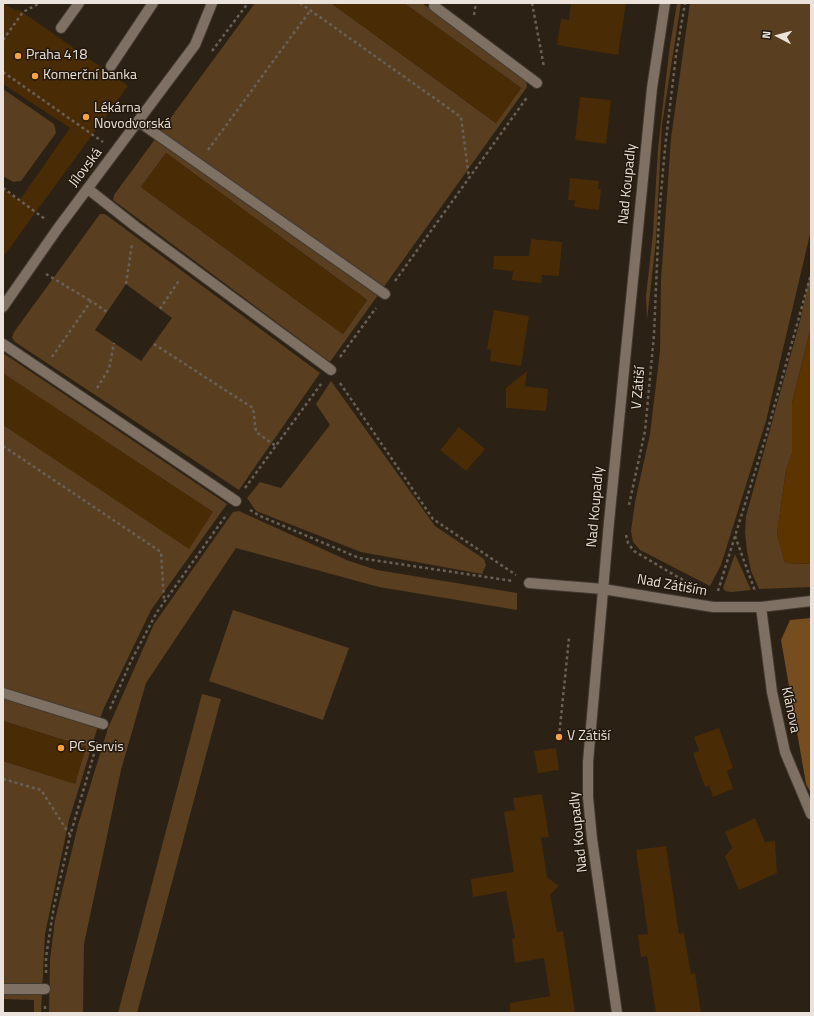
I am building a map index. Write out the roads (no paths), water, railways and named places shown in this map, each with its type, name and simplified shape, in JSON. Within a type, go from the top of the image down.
[{"type":"street","points":[[61,28],[79,3]]},
{"type":"street","points":[[112,66],[152,3]]},
{"type":"street","name":"Jílovská","points":[[3,307],[58,228],[195,46],[212,3]]},
{"type":"street","points":[[433,4],[445,3]]},
{"type":"street","name":"Nad Koupadly","points":[[617,1013],[592,839],[588,797],[588,762],[603,589],[652,88],[665,3]]},
{"type":"street","points":[[433,4],[537,83]]},
{"type":"street","points":[[139,122],[385,294]]},
{"type":"street","points":[[88,189],[135,226],[331,370]]},
{"type":"street","points":[[3,344],[236,502]]},
{"type":"street","name":"Nad Zátiším","points":[[528,583],[603,589],[714,607],[761,607],[811,601]]},
{"type":"street","name":"Klánova","points":[[761,607],[772,692],[785,752],[811,814]]},
{"type":"street","points":[[3,693],[103,724]]},
{"type":"street","points":[[3,989],[45,989]]},
{"type":"place","name":"Praha 418","points":[[18,56]]},
{"type":"place","name":"Komerční banka","points":[[35,76]]},
{"type":"place","name":"Lékárna Novodvorská","points":[[86,117]]},
{"type":"place","name":"V Zátiší","points":[[559,737]]},
{"type":"place","name":"PC Servis","points":[[61,748]]}]
